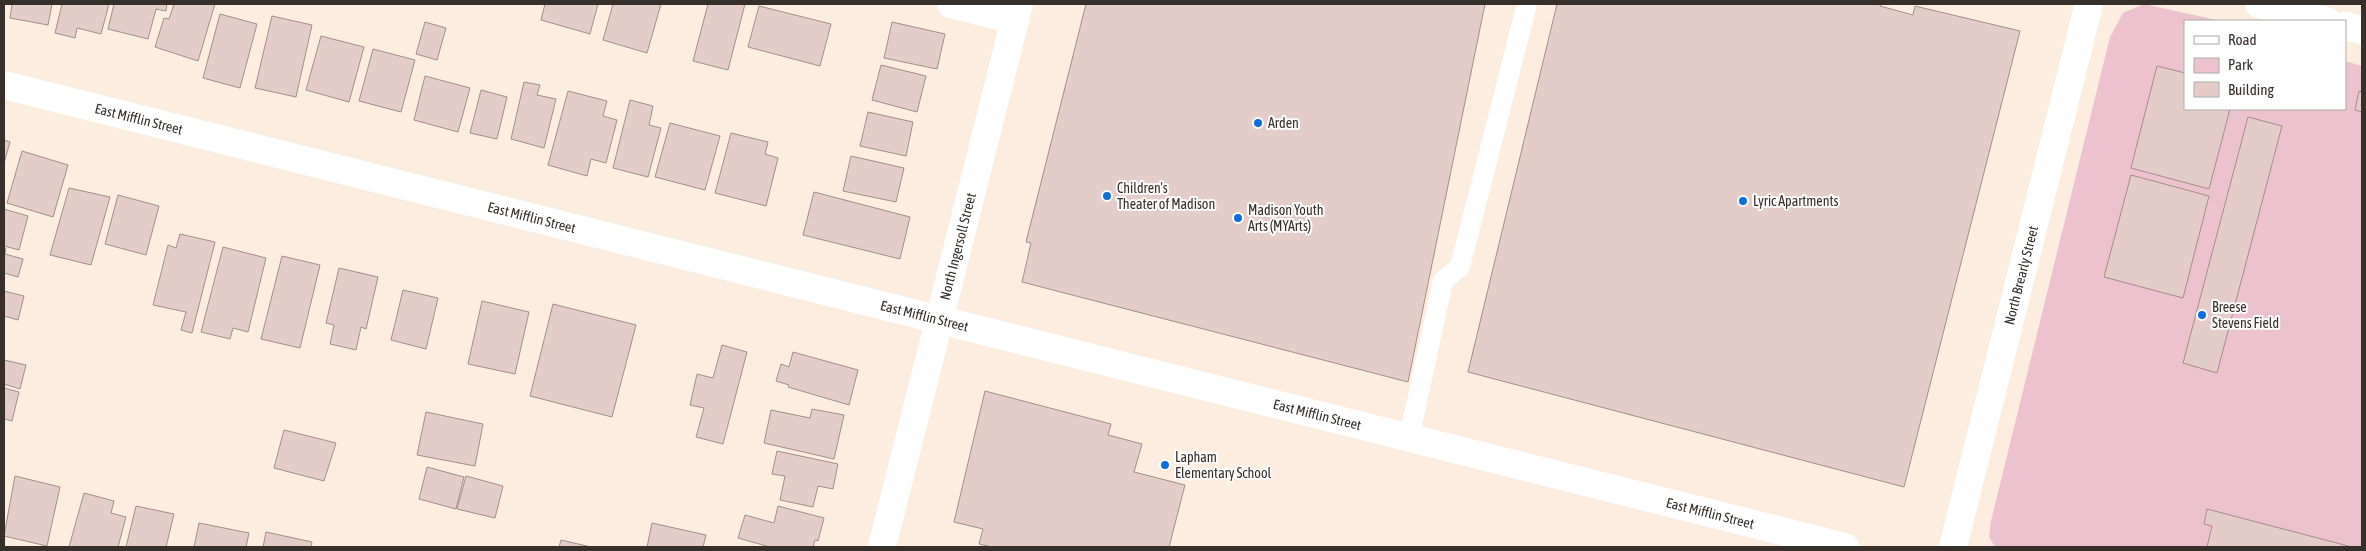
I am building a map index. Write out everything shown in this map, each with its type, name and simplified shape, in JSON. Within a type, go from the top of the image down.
[{"type":"street","points":[[951,4],[1016,12]]},
{"type":"street","name":"North Brearly Street","points":[[1954,547],[2089,4]]},
{"type":"street","points":[[2258,4],[2323,20]]},
{"type":"street","name":"North Ingersoll Street","points":[[882,547],[1016,12]]},
{"type":"street","points":[[2346,26],[2362,30]]},
{"type":"street","name":"East Mifflin Street","points":[[4,86],[1845,547]]},
{"type":"lane","points":[[1409,438],[1443,281],[1460,267],[1527,4]]},
{"type":"green space","name":"Breese Stevens Field","points":[[2144,4],[2216,20],[2184,20],[2184,110],[2346,110],[2346,61],[2362,66],[2362,547],[1995,547],[1989,537],[1991,521],[2110,37],[2123,13]]},
{"type":"building","points":[[12,4],[52,4],[48,25],[10,18]]},
{"type":"building","points":[[62,4],[109,4],[101,34],[77,28],[75,38],[55,33]]},
{"type":"building","points":[[114,4],[167,4],[166,11],[156,9],[148,39],[108,29]]},
{"type":"building","points":[[174,4],[215,4],[198,61],[155,47],[164,18],[169,19]]},
{"type":"building","points":[[545,4],[598,4],[590,34],[541,20]]},
{"type":"building","points":[[613,4],[661,4],[647,53],[603,40]]},
{"type":"building","points":[[708,4],[745,4],[728,70],[693,61]]},
{"type":"building","name":"Arden","points":[[1086,4],[1485,4],[1408,382],[1022,282],[1031,243],[1026,242]]},
{"type":"building","name":"Lyric Apartments","points":[[1557,4],[1881,4],[1880,6],[1913,15],[1915,6],[2020,31],[1904,487],[1468,372]]},
{"type":"building","points":[[759,6],[831,24],[820,66],[748,47]]},
{"type":"building","points":[[220,14],[257,24],[240,88],[203,78]]},
{"type":"building","points":[[272,16],[312,25],[296,97],[255,88]]},
{"type":"building","points":[[425,22],[446,28],[437,60],[416,54]]},
{"type":"building","points":[[892,22],[945,34],[937,69],[884,58]]},
{"type":"building","points":[[321,36],[364,47],[349,102],[306,90]]},
{"type":"building","points":[[373,49],[415,60],[401,112],[359,101]]},
{"type":"building","points":[[881,65],[926,76],[917,112],[872,100]]},
{"type":"building","points":[[2157,66],[2184,73],[2184,110],[2230,110],[2209,189],[2131,168]]},
{"type":"building","points":[[425,76],[470,88],[458,132],[414,120]]},
{"type":"building","points":[[524,82],[540,85],[537,95],[556,99],[544,148],[511,139]]},
{"type":"building","points":[[481,90],[507,97],[497,139],[470,133]]},
{"type":"building","points":[[568,91],[607,101],[603,116],[617,120],[606,163],[591,159],[587,176],[548,165]]},
{"type":"building","points":[[2359,91],[2362,92],[2362,112],[2355,110]]},
{"type":"building","points":[[630,100],[653,106],[649,125],[661,128],[648,177],[613,168]]},
{"type":"building","points":[[868,112],[913,122],[906,156],[860,146]]},
{"type":"building","points":[[2248,117],[2282,126],[2217,373],[2183,363]]},
{"type":"building","points":[[670,123],[720,136],[705,190],[655,177]]},
{"type":"building","points":[[731,133],[768,142],[765,154],[778,158],[766,206],[715,193]]},
{"type":"building","points":[[4,140],[10,142],[4,163]]},
{"type":"building","points":[[22,151],[68,165],[53,217],[7,203]]},
{"type":"building","points":[[851,156],[904,168],[896,202],[843,191]]},
{"type":"building","points":[[2131,175],[2209,196],[2183,298],[2104,277]]},
{"type":"building","points":[[69,188],[110,197],[91,265],[50,255]]},
{"type":"building","points":[[814,192],[910,217],[900,259],[803,235]]},
{"type":"building","points":[[118,195],[159,206],[146,255],[105,244]]},
{"type":"building","points":[[4,209],[28,216],[19,250],[4,246]]},
{"type":"building","points":[[180,234],[215,242],[192,333],[181,330],[186,312],[153,305],[168,245],[176,248]]},
{"type":"building","points":[[223,247],[266,258],[248,332],[233,328],[230,339],[201,332]]},
{"type":"building","points":[[4,248],[6,249],[5,254],[23,259],[18,277],[4,273]]},
{"type":"building","points":[[282,256],[320,265],[300,348],[261,339]]},
{"type":"building","points":[[339,268],[378,277],[366,329],[361,327],[356,350],[330,344],[334,325],[326,323]]},
{"type":"building","points":[[403,290],[438,298],[426,349],[391,340]]},
{"type":"building","points":[[4,291],[24,296],[18,320],[4,316]]},
{"type":"building","points":[[482,301],[529,312],[515,374],[468,364]]},
{"type":"building","points":[[553,304],[636,325],[612,417],[530,396]]},
{"type":"building","points":[[722,345],[747,352],[723,444],[696,437],[704,408],[690,405],[697,374],[713,378]]},
{"type":"building","points":[[793,352],[858,370],[849,405],[788,387],[789,385],[776,381],[781,364],[789,367]]},
{"type":"building","points":[[4,360],[26,365],[20,389],[4,384]]},
{"type":"building","points":[[4,388],[19,392],[12,421],[4,419]]},
{"type":"building","points":[[985,391],[1111,424],[1108,435],[1142,444],[1134,472],[1185,485],[1169,547],[992,547],[979,544],[983,529],[954,522]]},
{"type":"building","points":[[812,409],[844,415],[834,459],[764,443],[771,410],[810,418]]},
{"type":"building","points":[[426,412],[483,424],[475,466],[417,455]]},
{"type":"building","points":[[284,430],[336,443],[324,481],[274,468]]},
{"type":"building","points":[[777,451],[838,464],[833,489],[818,486],[813,507],[780,500],[785,476],[772,474]]},
{"type":"building","points":[[427,467],[464,477],[456,509],[419,499]]},
{"type":"building","points":[[15,476],[60,487],[47,546],[4,536]]},
{"type":"building","points":[[466,476],[503,486],[495,518],[457,509]]},
{"type":"building","points":[[84,493],[114,501],[111,513],[126,517],[118,547],[69,547]]},
{"type":"building","points":[[136,506],[174,514],[166,547],[126,547]]},
{"type":"building","points":[[778,506],[824,518],[818,541],[815,540],[813,547],[770,547],[738,538],[745,515],[774,523]]},
{"type":"building","points":[[2207,509],[2352,547],[2207,547],[2212,526],[2204,524]]},
{"type":"building","points":[[199,523],[249,533],[246,547],[194,547]]},
{"type":"building","points":[[652,523],[706,535],[703,547],[647,547]]},
{"type":"building","points":[[266,532],[312,542],[311,547],[263,547]]},
{"type":"building","points":[[561,540],[591,547],[559,547]]},
{"type":"place","name":"Arden","points":[[1258,123]]},
{"type":"place","name":"Children's Theater of Madison","points":[[1107,196]]},
{"type":"place","name":"Lyric Apartments","points":[[1743,201]]},
{"type":"place","name":"Madison Youth Arts (MYArts)","points":[[1238,218]]},
{"type":"place","name":"Breese Stevens Field","points":[[2202,315]]},
{"type":"place","name":"Lapham Elementary School","points":[[1165,465]]}]
